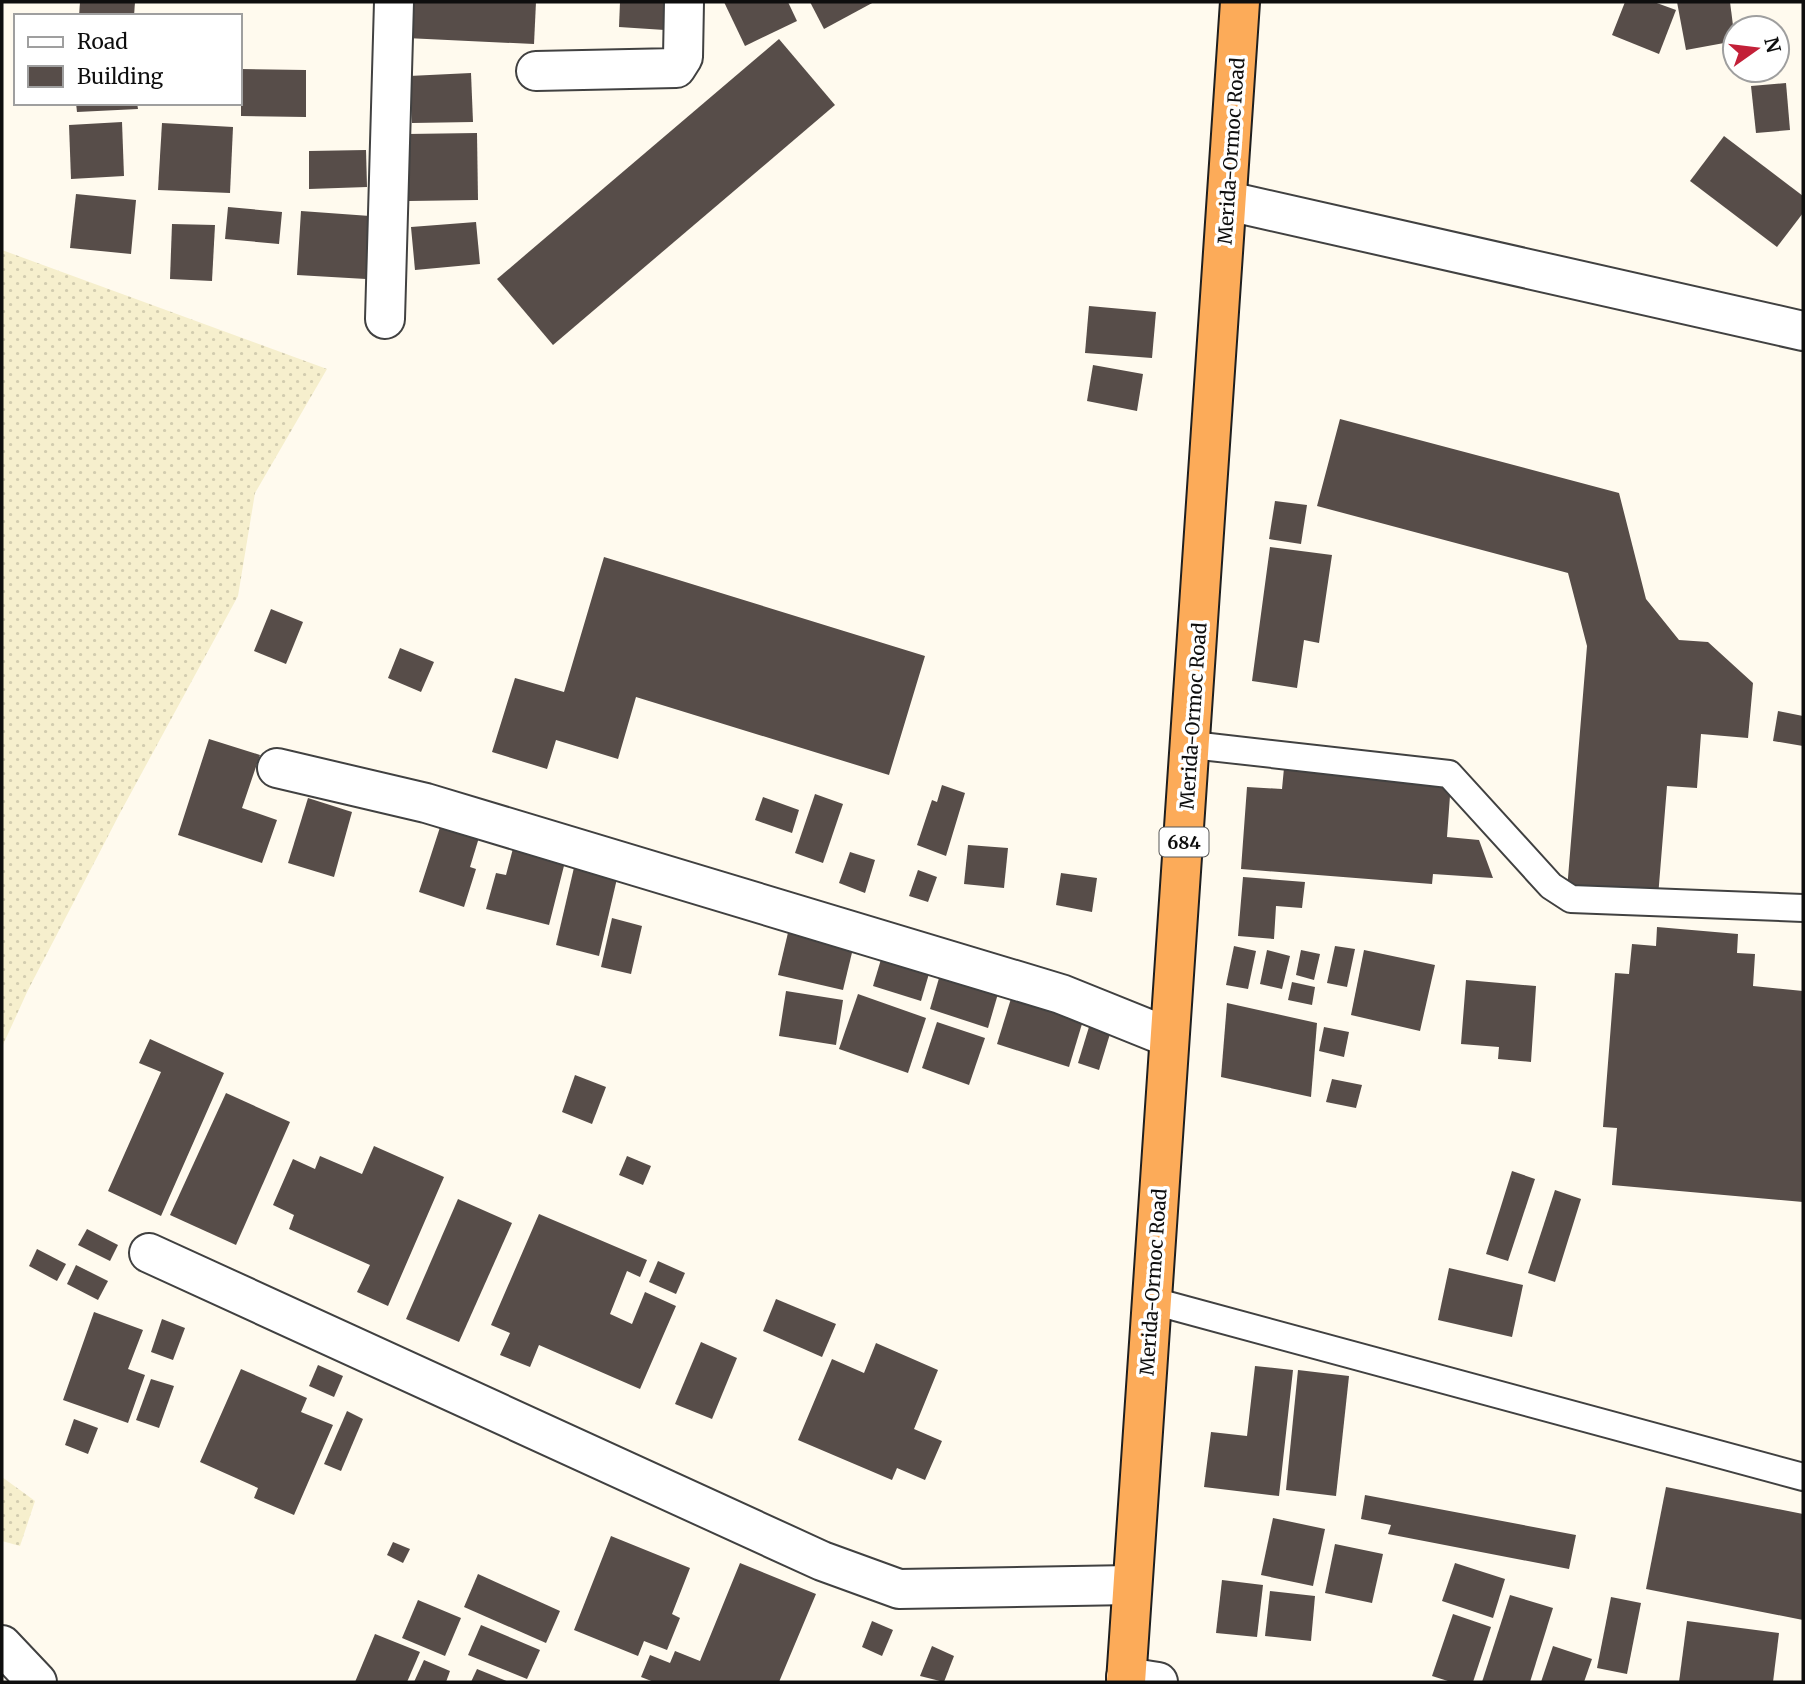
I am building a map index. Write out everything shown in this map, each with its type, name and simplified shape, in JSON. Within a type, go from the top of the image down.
[{"type":"highway","name":"Merida-Ormoc Road","points":[[1137,1680],[1131,1585],[1153,1301],[1168,1038],[1192,745],[1240,2]]},
{"type":"street","points":[[385,319],[394,2]]},
{"type":"street","points":[[536,71],[676,68],[683,57],[684,2]]},
{"type":"street","points":[[1228,201],[1803,331]]},
{"type":"street","points":[[277,768],[426,803],[1022,982],[1061,994],[1168,1038]]},
{"type":"street","points":[[149,1253],[822,1560],[899,1589],[1131,1585]]},
{"type":"street","points":[[2,1645],[37,1682]]},
{"type":"lane","points":[[1192,745],[1449,774],[1551,886],[1572,899],[1803,908]]},
{"type":"lane","points":[[1153,1301],[1803,1477]]},
{"type":"shaded area","points":[[2,250],[327,369],[255,493],[238,596],[120,813],[28,990],[2,1047]]},
{"type":"shaded area","points":[[2,1477],[35,1501],[20,1546],[2,1541]]},
{"type":"building","points":[[80,2],[135,2],[134,14],[79,14]]},
{"type":"building","points":[[408,2],[536,2],[534,44],[406,38]]},
{"type":"building","points":[[620,2],[682,2],[680,31],[619,27]]},
{"type":"building","points":[[724,2],[788,2],[797,21],[745,46]]},
{"type":"building","points":[[810,2],[874,2],[824,29]]},
{"type":"building","points":[[1625,2],[1654,2],[1676,10],[1659,54],[1612,35]]},
{"type":"building","points":[[1677,2],[1730,2],[1732,14],[1721,14],[1721,44],[1686,50]]},
{"type":"building","points":[[779,39],[835,105],[553,345],[497,279]]},
{"type":"building","points":[[242,69],[306,70],[306,117],[241,116]]},
{"type":"building","points":[[471,73],[473,122],[412,123],[409,76]]},
{"type":"building","points":[[1786,84],[1790,130],[1756,133],[1751,86]]},
{"type":"building","points":[[76,105],[137,105],[138,109],[77,112]]},
{"type":"building","points":[[122,122],[124,176],[71,179],[69,125]]},
{"type":"building","points":[[162,123],[233,127],[230,193],[158,190]]},
{"type":"building","points":[[477,133],[478,200],[409,201],[407,134]]},
{"type":"building","points":[[1724,136],[1803,196],[1803,213],[1777,247],[1690,181]]},
{"type":"building","points":[[366,150],[367,187],[309,189],[309,151]]},
{"type":"building","points":[[76,194],[136,200],[131,254],[70,248]]},
{"type":"building","points":[[228,207],[282,212],[279,244],[225,239]]},
{"type":"building","points":[[301,211],[370,216],[366,279],[297,275]]},
{"type":"building","points":[[476,222],[480,264],[415,270],[411,227]]},
{"type":"building","points":[[172,224],[215,225],[212,281],[170,279]]},
{"type":"building","points":[[1089,306],[1156,312],[1152,358],[1085,353]]},
{"type":"building","points":[[1093,365],[1143,374],[1137,411],[1087,401]]},
{"type":"building","points":[[1340,419],[1619,493],[1646,599],[1679,640],[1708,642],[1753,683],[1748,738],[1701,734],[1697,788],[1667,786],[1658,897],[1567,890],[1587,646],[1568,573],[1317,506]]},
{"type":"building","points":[[1275,501],[1307,505],[1301,544],[1269,539]]},
{"type":"building","points":[[1270,547],[1332,555],[1319,643],[1304,640],[1297,688],[1252,681]]},
{"type":"building","points":[[604,557],[925,656],[889,775],[636,697],[618,759],[556,740],[547,769],[492,752],[515,678],[564,692]]},
{"type":"building","points":[[271,609],[303,622],[286,664],[254,651]]},
{"type":"building","points":[[400,648],[434,662],[421,692],[388,678]]},
{"type":"building","points":[[1778,711],[1803,716],[1803,746],[1773,741]]},
{"type":"building","points":[[209,739],[260,755],[242,808],[277,820],[262,863],[178,835]]},
{"type":"building","points":[[1284,768],[1451,782],[1447,837],[1479,840],[1493,878],[1433,874],[1432,884],[1241,869],[1247,787],[1282,789]]},
{"type":"building","points":[[942,785],[965,793],[946,856],[917,845],[932,800],[937,802]]},
{"type":"building","points":[[815,794],[843,804],[823,863],[795,853]]},
{"type":"building","points":[[763,797],[799,810],[792,833],[755,820]]},
{"type":"building","points":[[308,798],[352,812],[334,877],[288,863]]},
{"type":"building","points":[[443,818],[481,831],[470,867],[476,869],[464,907],[419,892]]},
{"type":"building","points":[[516,837],[568,850],[549,925],[486,909],[496,873],[506,875]]},
{"type":"building","points":[[968,845],[1008,848],[1004,888],[964,884]]},
{"type":"building","points":[[850,852],[875,860],[865,893],[839,883]]},
{"type":"building","points":[[576,859],[619,870],[599,956],[556,945]]},
{"type":"building","points":[[918,870],[937,877],[928,902],[909,896]]},
{"type":"building","points":[[1061,873],[1097,878],[1092,912],[1056,905]]},
{"type":"building","points":[[1243,877],[1305,882],[1302,908],[1276,906],[1274,939],[1238,936]]},
{"type":"building","points":[[612,918],[642,926],[631,974],[601,967]]},
{"type":"building","points":[[791,920],[856,936],[843,990],[778,975]]},
{"type":"building","points":[[1657,927],[1738,934],[1737,953],[1755,954],[1753,986],[1803,991],[1803,1202],[1612,1185],[1617,1128],[1603,1127],[1615,973],[1629,974],[1632,944],[1656,946]]},
{"type":"building","points":[[885,946],[933,960],[921,1001],[873,986]]},
{"type":"building","points":[[1234,946],[1256,951],[1248,989],[1226,985]]},
{"type":"building","points":[[1335,946],[1355,949],[1347,987],[1327,983]]},
{"type":"building","points":[[1267,950],[1290,956],[1282,989],[1260,984]]},
{"type":"building","points":[[1301,950],[1320,954],[1314,980],[1296,975]]},
{"type":"building","points":[[1364,950],[1435,965],[1420,1031],[1351,1015]]},
{"type":"building","points":[[944,961],[1002,980],[988,1028],[930,1009]]},
{"type":"building","points":[[1466,980],[1536,986],[1531,1062],[1498,1059],[1499,1047],[1461,1044]]},
{"type":"building","points":[[1292,982],[1315,987],[1312,1005],[1288,1000]]},
{"type":"building","points":[[786,991],[843,1000],[836,1045],[779,1036]]},
{"type":"building","points":[[1013,992],[1085,1014],[1069,1067],[997,1044]]},
{"type":"building","points":[[858,994],[926,1018],[908,1073],[839,1049]]},
{"type":"building","points":[[1227,1003],[1317,1023],[1311,1097],[1221,1077]]},
{"type":"building","points":[[1092,1017],[1113,1024],[1099,1070],[1078,1063]]},
{"type":"building","points":[[937,1022],[985,1038],[969,1085],[922,1068]]},
{"type":"building","points":[[1324,1027],[1349,1032],[1344,1057],[1319,1051]]},
{"type":"building","points":[[150,1039],[224,1073],[161,1216],[108,1191],[161,1072],[139,1063]]},
{"type":"building","points":[[575,1075],[606,1087],[592,1124],[562,1112]]},
{"type":"building","points":[[1332,1079],[1362,1085],[1356,1108],[1326,1102]]},
{"type":"building","points":[[226,1093],[290,1122],[236,1245],[170,1215]]},
{"type":"building","points":[[374,1146],[444,1177],[388,1306],[357,1292],[370,1265],[289,1229],[294,1215],[273,1205],[293,1159],[315,1169],[320,1156],[362,1174]]},
{"type":"building","points":[[627,1156],[651,1166],[643,1185],[619,1175]]},
{"type":"building","points":[[1512,1171],[1535,1179],[1508,1261],[1486,1254]]},
{"type":"building","points":[[1555,1190],[1581,1199],[1555,1282],[1528,1273]]},
{"type":"building","points":[[458,1199],[512,1223],[459,1342],[406,1319]]},
{"type":"building","points":[[539,1214],[647,1260],[640,1277],[627,1271],[610,1314],[632,1324],[645,1292],[676,1306],[640,1389],[539,1345],[530,1367],[500,1355],[510,1333],[491,1325]]},
{"type":"building","points":[[87,1229],[118,1245],[110,1261],[78,1245]]},
{"type":"building","points":[[37,1249],[66,1264],[57,1281],[29,1266]]},
{"type":"building","points":[[658,1261],[685,1273],[676,1294],[649,1282]]},
{"type":"building","points":[[76,1265],[108,1281],[98,1300],[67,1284]]},
{"type":"building","points":[[1449,1268],[1523,1285],[1512,1337],[1438,1320]]},
{"type":"building","points":[[776,1299],[836,1324],[822,1357],[763,1331]]},
{"type":"building","points":[[94,1312],[143,1330],[128,1369],[145,1375],[128,1423],[63,1400]]},
{"type":"building","points":[[162,1319],[185,1328],[173,1360],[151,1352]]},
{"type":"building","points":[[701,1342],[737,1358],[712,1419],[675,1404]]},
{"type":"building","points":[[876,1343],[938,1370],[914,1429],[942,1441],[925,1480],[897,1468],[892,1480],[798,1440],[832,1359],[864,1373]]},
{"type":"building","points":[[318,1365],[343,1376],[334,1397],[309,1386]]},
{"type":"building","points":[[1255,1366],[1293,1370],[1279,1496],[1204,1487],[1211,1432],[1247,1436]]},
{"type":"building","points":[[241,1369],[307,1398],[301,1412],[333,1425],[294,1515],[254,1498],[258,1488],[200,1462]]},
{"type":"building","points":[[1298,1370],[1349,1376],[1336,1496],[1286,1490]]},
{"type":"building","points":[[151,1379],[174,1386],[159,1428],[136,1420]]},
{"type":"building","points":[[347,1411],[363,1419],[341,1471],[324,1464]]},
{"type":"building","points":[[74,1419],[98,1428],[88,1454],[65,1445]]},
{"type":"building","points":[[1666,1487],[1803,1514],[1803,1620],[1646,1589]]},
{"type":"building","points":[[1365,1495],[1576,1535],[1569,1569],[1388,1534],[1391,1525],[1361,1519]]},
{"type":"building","points":[[1273,1518],[1325,1529],[1313,1586],[1261,1575]]},
{"type":"building","points":[[611,1536],[690,1568],[672,1614],[680,1618],[667,1650],[644,1641],[638,1656],[574,1630]]},
{"type":"building","points":[[393,1542],[410,1549],[403,1563],[387,1555]]},
{"type":"building","points":[[1335,1544],[1383,1554],[1372,1603],[1325,1593]]},
{"type":"building","points":[[740,1563],[816,1594],[779,1682],[654,1682],[641,1677],[650,1655],[670,1663],[675,1651],[700,1661]]},
{"type":"building","points":[[1455,1563],[1505,1579],[1493,1618],[1442,1601]]},
{"type":"building","points":[[478,1574],[560,1611],[546,1643],[464,1607]]},
{"type":"building","points":[[1222,1580],[1263,1585],[1257,1637],[1216,1633]]},
{"type":"building","points":[[1270,1591],[1315,1596],[1311,1641],[1265,1636]]},
{"type":"building","points":[[1510,1595],[1553,1608],[1530,1682],[1482,1682]]},
{"type":"building","points":[[1611,1597],[1641,1603],[1627,1674],[1597,1668]]},
{"type":"building","points":[[418,1600],[461,1618],[445,1656],[402,1638]]},
{"type":"building","points":[[1453,1614],[1491,1627],[1473,1682],[1451,1682],[1432,1676]]},
{"type":"building","points":[[872,1621],[893,1630],[882,1656],[862,1647]]},
{"type":"building","points":[[1687,1621],[1779,1633],[1773,1682],[1679,1682]]},
{"type":"building","points":[[481,1625],[540,1650],[527,1679],[468,1655]]},
{"type":"building","points":[[375,1634],[420,1652],[407,1682],[355,1682]]},
{"type":"building","points":[[932,1646],[954,1656],[944,1682],[920,1676]]},
{"type":"building","points":[[1553,1646],[1592,1659],[1584,1682],[1541,1682]]},
{"type":"building","points":[[424,1660],[450,1671],[446,1682],[414,1682]]},
{"type":"building","points":[[477,1669],[509,1682],[471,1682]]}]
